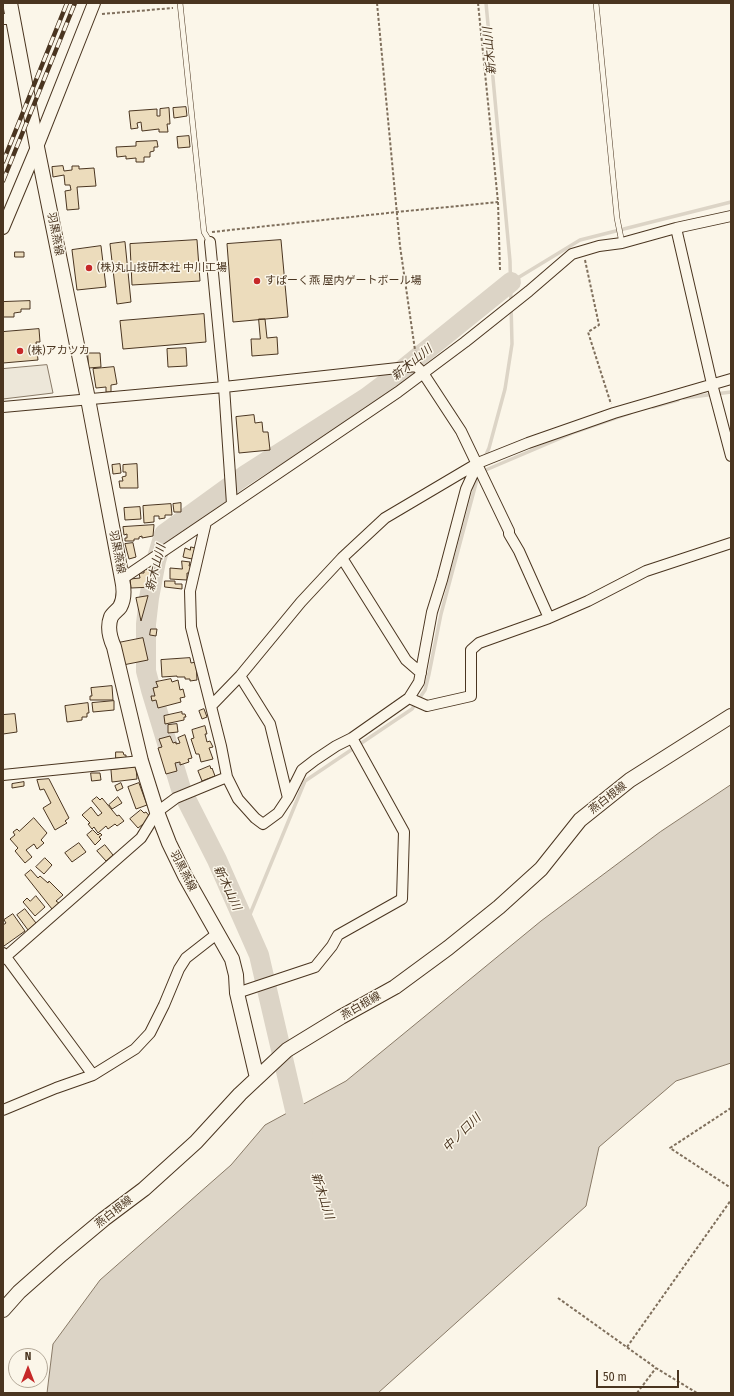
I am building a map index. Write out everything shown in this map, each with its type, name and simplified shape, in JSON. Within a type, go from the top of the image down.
[{"type":"main road","name":"羽黒燕線","points":[[10,3],[8,19],[38,147],[125,589],[120,606],[112,616],[109,629],[141,761],[157,812],[184,876],[232,959],[236,975],[237,992],[257,1078]]},
{"type":"main road","name":"燕白根線","points":[[3,1310],[19,1292],[62,1254],[104,1219],[144,1189],[196,1142],[240,1094],[288,1050],[341,1017],[395,987],[448,948],[499,907],[540,869],[580,820],[630,780],[731,716]]},
{"type":"street","points":[[3,228],[38,147],[94,3]]},
{"type":"street","points":[[122,579],[398,392],[420,369],[465,342],[529,291],[572,254],[599,246],[622,243],[676,228],[731,216]]},
{"type":"street","points":[[676,228],[712,384],[731,456]]},
{"type":"street","points":[[208,238],[224,387],[232,504]]},
{"type":"street","points":[[3,407],[420,369]]},
{"type":"street","points":[[420,369],[461,431],[478,464],[509,531],[509,534],[519,551],[549,618]]},
{"type":"street","points":[[211,706],[240,676],[301,602],[342,558],[384,518],[478,464],[528,443],[614,413],[731,379]]},
{"type":"street","points":[[206,522],[190,591],[191,626],[227,777],[238,799],[255,818],[263,824],[278,813],[288,798],[302,770],[336,746],[352,738],[409,698],[419,682],[432,612],[466,489],[478,464]]},
{"type":"street","points":[[409,698],[427,706],[471,696],[471,650],[479,643],[549,618],[588,601],[646,571],[731,543]]},
{"type":"street","points":[[342,558],[406,660],[421,673]]},
{"type":"street","points":[[240,676],[270,724],[288,798]]},
{"type":"street","points":[[237,992],[315,967],[332,946],[338,935],[402,899],[404,832],[352,738]]},
{"type":"street","points":[[3,775],[141,761]]},
{"type":"street","points":[[94,1075],[4,956],[141,838],[157,812],[176,798],[227,777]]},
{"type":"street","points":[[3,1110],[56,1088],[94,1075],[134,1049],[150,1032],[164,1005],[179,969],[186,958],[218,933]]},
{"type":"lane","points":[[596,3],[618,218],[622,243]]},
{"type":"lane","points":[[180,5],[204,232],[208,238]]},
{"type":"path","points":[[377,3],[397,212],[420,369]]},
{"type":"path","points":[[478,3],[498,202],[500,270]]},
{"type":"path","points":[[90,15],[180,5]]},
{"type":"path","points":[[208,238],[214,231],[498,202]]},
{"type":"path","points":[[584,251],[599,324],[588,332],[614,413]]},
{"type":"path","points":[[731,1108],[670,1148],[731,1188]]},
{"type":"path","points":[[627,1347],[731,1200]]},
{"type":"path","points":[[558,1298],[656,1368],[697,1393]]},
{"type":"path","points":[[637,1393],[656,1368]]},
{"type":"shaded area","points":[[47,365],[53,393],[3,399],[3,369]]},
{"type":"water","name":"中ノ口川","points":[[731,785],[731,1063],[676,1081],[599,1147],[586,1206],[378,1393],[47,1393],[53,1344],[100,1280],[231,1165],[265,1125],[346,1081],[541,921],[660,832]]},
{"type":"building","points":[[186,107],[187,116],[174,118],[173,108]]},
{"type":"building","points":[[169,108],[170,124],[167,124],[168,132],[159,132],[159,129],[142,131],[141,122],[137,123],[138,128],[131,129],[129,111],[157,109],[157,116],[160,116],[160,109]]},
{"type":"building","points":[[189,136],[190,147],[178,148],[177,137]]},
{"type":"building","points":[[157,141],[158,147],[154,147],[154,151],[150,152],[150,157],[144,157],[144,162],[136,162],[136,158],[126,159],[126,156],[117,157],[116,147],[136,146],[136,142]]},
{"type":"building","points":[[63,166],[64,171],[72,170],[72,166],[79,166],[79,169],[94,168],[96,186],[77,187],[79,209],[67,210],[65,191],[71,190],[70,185],[65,185],[64,175],[53,177],[52,167]]},
{"type":"building","points":[[197,240],[200,281],[132,285],[130,244]]},
{"type":"building","name":"すぱーく燕 屋内ゲートボール場","points":[[281,240],[288,317],[233,322],[227,244]]},
{"type":"building","points":[[125,242],[131,302],[117,304],[110,244]]},
{"type":"building","name":"(株)丸山技研本社 中川工場","points":[[101,246],[106,287],[77,290],[72,250]]},
{"type":"building","points":[[15,252],[24,252],[24,257],[15,257]]},
{"type":"building","points":[[30,301],[30,309],[21,309],[21,312],[14,313],[14,317],[3,317],[3,302]]},
{"type":"building","points":[[204,314],[206,342],[123,349],[120,321]]},
{"type":"building","points":[[259,319],[265,319],[267,338],[277,337],[278,354],[252,356],[251,339],[260,339]]},
{"type":"building","name":"(株)アカツカ","points":[[39,329],[40,342],[36,342],[38,360],[3,363],[3,332]]},
{"type":"building","points":[[186,348],[187,366],[168,367],[167,349]]},
{"type":"building","points":[[88,353],[100,353],[101,367],[89,368]]},
{"type":"building","points":[[114,367],[117,384],[111,385],[111,392],[106,392],[106,387],[96,388],[93,369]]},
{"type":"building","points":[[254,415],[255,423],[262,422],[263,432],[268,432],[270,450],[239,453],[236,417]]},
{"type":"building","points":[[120,464],[121,473],[113,474],[112,465]]},
{"type":"building","points":[[137,464],[138,488],[120,488],[119,481],[123,481],[122,477],[126,476],[126,472],[123,472],[123,465]]},
{"type":"building","points":[[181,503],[181,512],[174,512],[173,504]]},
{"type":"building","points":[[171,504],[172,515],[165,515],[165,518],[159,519],[159,516],[154,516],[154,522],[144,523],[143,506]]},
{"type":"building","points":[[140,507],[141,519],[125,520],[124,508]]},
{"type":"building","points":[[154,525],[153,536],[142,538],[142,536],[139,537],[139,539],[134,539],[134,541],[125,541],[127,534],[124,535],[123,527]]},
{"type":"building","points":[[133,543],[136,557],[129,559],[125,544]]},
{"type":"building","points":[[191,547],[195,548],[192,559],[183,557],[185,548],[190,550]]},
{"type":"building","points":[[182,561],[190,562],[189,566],[191,566],[191,573],[187,573],[187,580],[170,579],[170,568],[182,569]]},
{"type":"building","points":[[154,566],[154,570],[152,570],[154,582],[152,582],[153,587],[131,588],[130,579],[140,578],[139,573],[144,573],[144,570],[147,569],[147,567]]},
{"type":"building","points":[[165,581],[175,581],[175,584],[182,584],[182,589],[165,587]]},
{"type":"building","points":[[148,596],[141,621],[136,598]]},
{"type":"building","points":[[151,629],[157,629],[156,636],[150,635]]},
{"type":"building","points":[[143,638],[148,660],[123,665],[118,643]]},
{"type":"building","points":[[190,658],[191,663],[196,662],[197,680],[190,681],[190,679],[185,679],[185,677],[177,676],[162,677],[161,660]]},
{"type":"building","points":[[171,679],[172,682],[178,680],[180,690],[183,689],[185,697],[180,698],[181,702],[158,708],[156,700],[152,701],[151,696],[155,696],[153,688],[158,687],[156,682]]},
{"type":"building","points":[[112,686],[113,700],[90,700],[90,696],[92,696],[91,688]]},
{"type":"building","points":[[114,701],[114,710],[93,712],[92,703]]},
{"type":"building","points":[[88,703],[89,713],[87,713],[87,717],[82,717],[82,720],[67,722],[65,706]]},
{"type":"building","points":[[204,709],[207,717],[202,719],[199,711]]},
{"type":"building","points":[[182,712],[182,714],[185,714],[186,717],[184,717],[184,720],[165,724],[164,716]]},
{"type":"building","points":[[15,714],[17,732],[3,734],[3,715]]},
{"type":"building","points":[[177,724],[178,732],[168,733],[168,725]]},
{"type":"building","points":[[205,726],[207,742],[210,741],[213,747],[209,748],[213,759],[201,762],[199,754],[196,754],[191,739],[194,738],[192,730]]},
{"type":"building","points":[[185,735],[192,758],[188,759],[189,762],[180,765],[180,762],[175,763],[177,771],[166,774],[158,748],[162,747],[159,739],[170,736],[173,743],[176,742],[176,744],[180,743],[178,738]]},
{"type":"building","points":[[116,752],[123,752],[124,755],[126,755],[126,758],[116,758]]},
{"type":"building","points":[[210,766],[215,776],[202,781],[198,771]]},
{"type":"building","points":[[136,767],[137,779],[112,782],[111,770]]},
{"type":"building","points":[[91,773],[100,773],[101,780],[92,781]]},
{"type":"building","points":[[49,779],[69,818],[65,821],[67,823],[55,830],[43,808],[51,803],[44,789],[40,790],[37,780]]},
{"type":"building","points":[[24,782],[24,786],[12,788],[12,784]]},
{"type":"building","points":[[121,783],[123,788],[117,791],[115,786]]},
{"type":"building","points":[[139,783],[147,805],[136,809],[128,787]]},
{"type":"building","points":[[97,797],[100,800],[102,798],[117,816],[119,815],[124,821],[117,826],[115,824],[108,829],[106,826],[98,833],[94,827],[92,829],[88,824],[90,823],[82,815],[91,807],[98,816],[102,813],[92,801]]},
{"type":"building","points":[[118,797],[122,803],[112,809],[109,805]]},
{"type":"building","points":[[141,810],[144,813],[146,812],[151,818],[138,828],[130,819]]},
{"type":"building","points":[[34,818],[47,833],[41,840],[44,843],[37,849],[34,844],[26,850],[32,857],[25,863],[15,851],[18,848],[10,839],[15,835],[13,832],[17,829],[19,831]]},
{"type":"building","points":[[93,830],[98,835],[100,833],[102,835],[99,837],[101,839],[95,845],[87,835]]},
{"type":"building","points":[[79,843],[86,852],[72,862],[65,853]]},
{"type":"building","points":[[105,845],[113,855],[106,861],[97,851]]},
{"type":"building","points":[[45,858],[52,865],[44,874],[36,867]]},
{"type":"building","points":[[31,870],[38,878],[40,876],[48,883],[49,881],[63,895],[56,901],[59,903],[52,909],[25,875]]},
{"type":"building","points":[[36,896],[45,907],[35,916],[23,902],[27,898],[30,901]]},
{"type":"building","points":[[25,909],[36,923],[28,930],[17,915]]},
{"type":"building","points":[[13,914],[25,931],[4,946],[3,925],[6,923],[4,920]]},
{"type":"waterway","name":"新木山川","points":[[485,457],[489,448],[505,389],[512,344],[510,261],[486,3]]},
{"type":"waterway","points":[[511,282],[580,240],[731,202]]},
{"type":"waterway","name":"新木山川","points":[[303,1135],[295,1110],[259,955],[217,860],[181,789],[146,671],[146,624],[156,561],[164,534],[244,476],[366,398],[511,282]]},
{"type":"waterway","points":[[684,398],[731,392]]},
{"type":"waterway","points":[[653,407],[678,400]]},
{"type":"waterway","points":[[481,472],[575,432],[630,413]]},
{"type":"waterway","points":[[246,924],[305,781],[412,709],[425,690],[441,614],[479,472]]},
{"type":"railway","points":[[3,162],[67,3]]},
{"type":"railway","points":[[3,181],[75,3]]},
{"type":"place","name":"(株)丸山技研本社 中川工場","points":[[89,268]]},
{"type":"place","name":"すぱーく燕 屋内ゲートボール場","points":[[257,281]]},
{"type":"place","name":"(株)アカツカ","points":[[20,351]]}]
